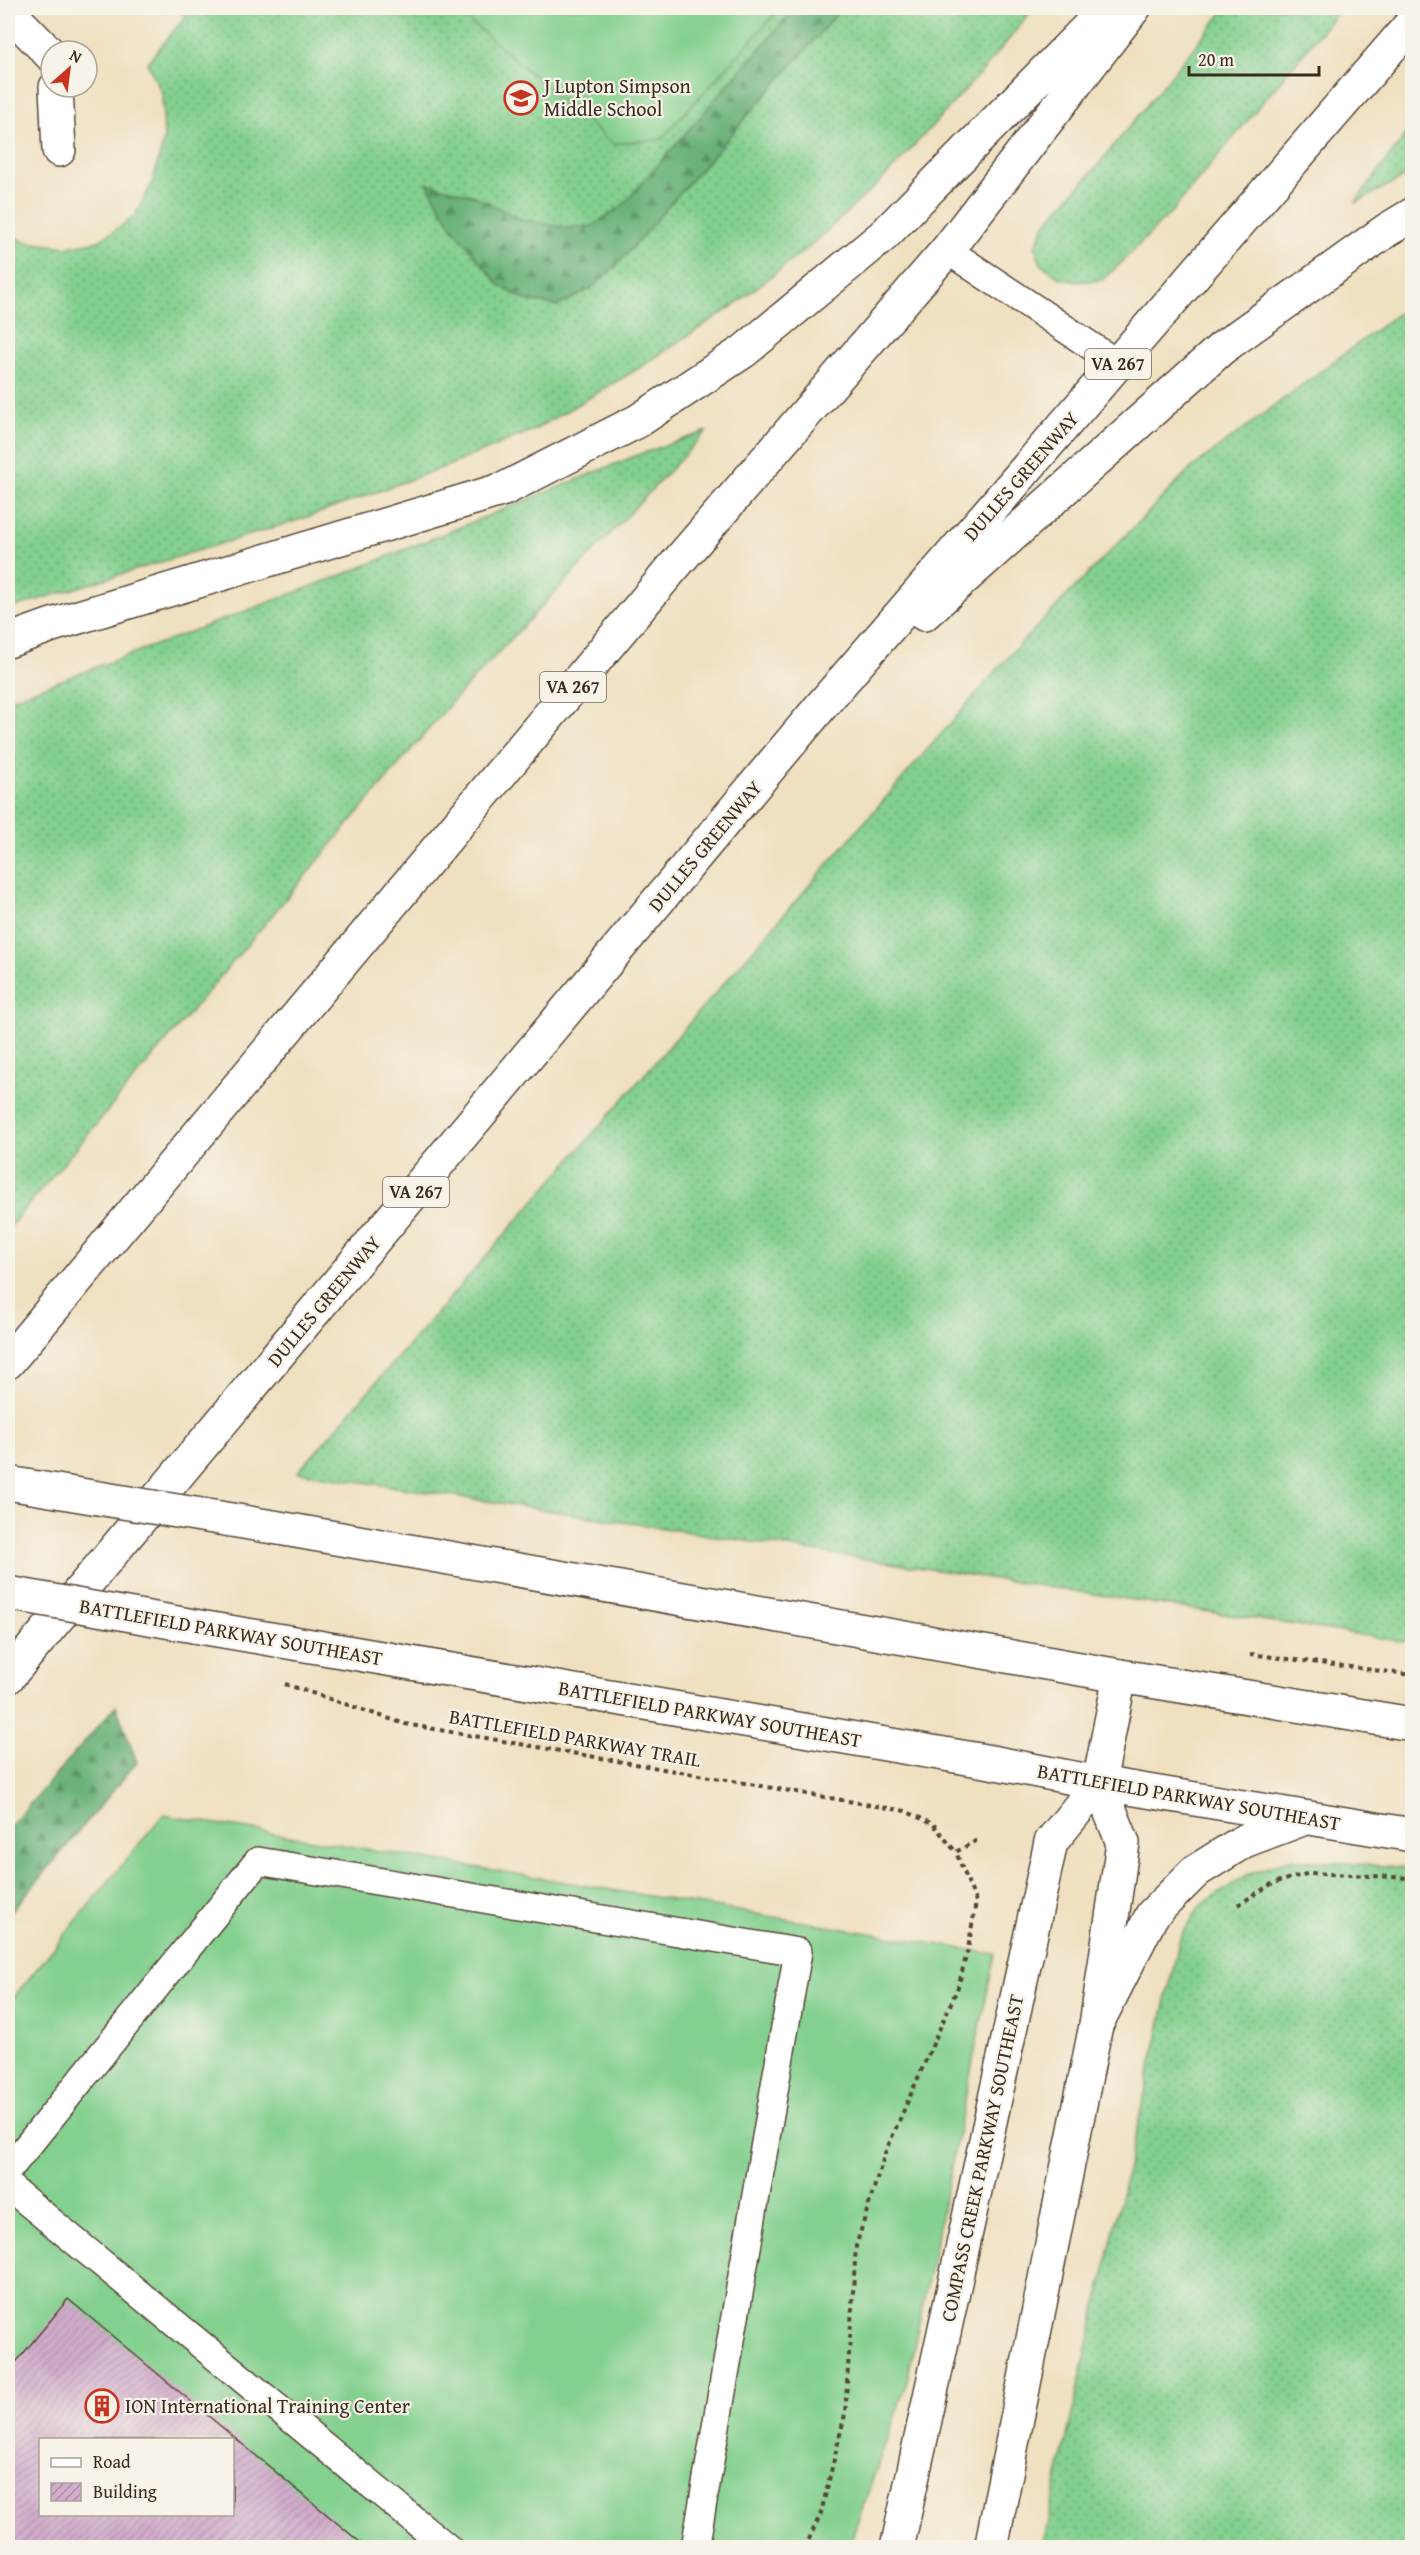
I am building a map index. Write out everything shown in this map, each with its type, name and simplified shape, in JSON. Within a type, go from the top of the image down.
[{"type":"main road","points":[[8,641],[52,625],[504,489],[638,421],[744,351],[884,235],[1107,8]]},
{"type":"main road","name":"VA 267","points":[[8,1362],[670,571],[947,250],[1134,8]]},
{"type":"main road","points":[[8,11],[39,43]]},
{"type":"main road","name":"DULLES GREENWAY","points":[[8,1677],[822,705],[1413,23]]},
{"type":"main road","points":[[57,99],[59,150]]},
{"type":"main road","points":[[822,705],[1222,348],[1387,230],[1413,215]]},
{"type":"main road","points":[[8,1483],[273,1527],[1120,1676],[1413,1724]]},
{"type":"main road","name":"BATTLEFIELD PARKWAY SOUTHEAST","points":[[8,1593],[979,1760],[1099,1783],[1413,1835]]},
{"type":"main road","name":"COMPASS CREEK PARKWAY SOUTHEAST","points":[[897,2547],[1051,1842],[1099,1783],[1120,1676]]},
{"type":"main road","points":[[991,2547],[1096,2025],[1123,1843],[1099,1783]]},
{"type":"main road","points":[[1096,2025],[1152,1915],[1196,1871],[1244,1841],[1309,1817]]},
{"type":"lane","points":[[947,250],[1118,364]]},
{"type":"lane","points":[[8,2170],[258,1861],[798,1952],[695,2547]]},
{"type":"lane","points":[[8,2186],[448,2547]]},
{"type":"path","name":"BATTLEFIELD PARKWAY TRAIL","points":[[281,1683],[405,1724],[905,1811],[933,1824],[956,1852],[976,1902],[968,1948],[958,1986],[885,2153],[856,2246],[845,2414],[821,2513],[805,2547]]},
{"type":"path","points":[[956,1852],[977,1840]]},
{"type":"path","points":[[1238,1905],[1273,1882],[1310,1873],[1413,1878]]},
{"type":"green space","points":[[175,8],[1034,8],[987,66],[888,174],[813,244],[733,306],[641,367],[536,429],[447,466],[308,517],[8,609],[8,234],[26,242],[67,247],[99,241],[134,217],[153,181],[164,139],[162,93],[147,63],[186,16]]},
{"type":"green space","points":[[455,8],[781,8],[661,139],[613,144]]},
{"type":"green space","points":[[795,8],[842,8],[617,265],[589,290],[558,306],[525,300],[499,285],[452,227],[427,183],[475,196],[520,219],[565,228],[592,226],[623,205]]},
{"type":"green space","points":[[1226,8],[1341,8],[1174,209],[1120,264],[1102,280],[1076,282],[1058,277],[1041,264],[1035,247],[1045,224],[1098,165]]},
{"type":"green space","points":[[1412,126],[1412,173],[1355,203]]},
{"type":"green space","points":[[1412,303],[1412,1643],[298,1472],[1017,647],[1191,468]]},
{"type":"green space","points":[[707,431],[449,705],[8,1229],[8,700],[347,573],[635,456]]},
{"type":"green space","points":[[116,1706],[137,1762],[8,1916],[8,1829]]},
{"type":"green space","points":[[163,1815],[995,1954],[907,2381],[849,2547],[8,2548],[8,2004]]},
{"type":"green space","points":[[1290,1859],[1412,1868],[1412,2547],[1042,2547],[1180,1938],[1200,1906],[1247,1875]]},
{"type":"building","name":"ION International Training Center","points":[[68,2299],[367,2548],[8,2548],[8,2372]]},
{"type":"place","name":"J Lupton Simpson Middle School","points":[[521,98]]},
{"type":"place","name":"ION International Training Center","points":[[102,2406]]}]
